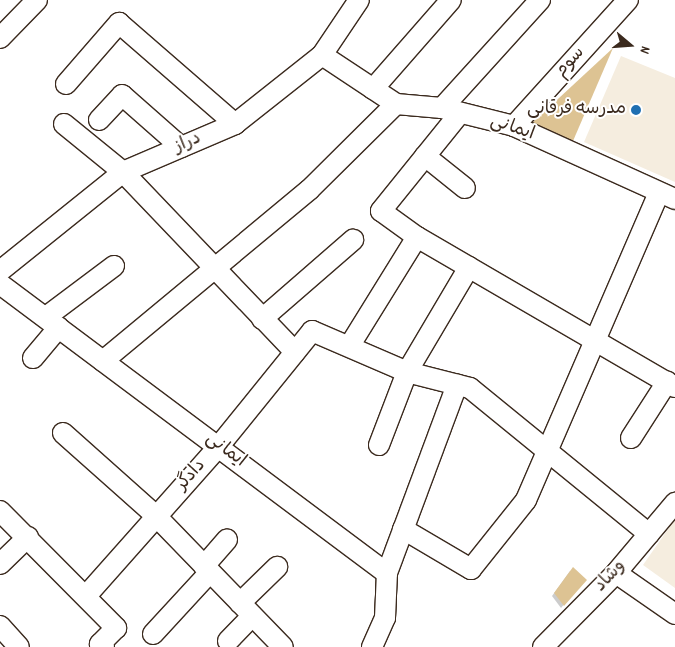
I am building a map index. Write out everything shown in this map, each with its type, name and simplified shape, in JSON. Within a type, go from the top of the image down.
[{"type":"street","points":[[0,38],[37,0]]},
{"type":"street","name":"دراز","points":[[0,272],[123,172],[235,124],[322,55],[359,0]]},
{"type":"street","points":[[373,89],[451,0]]},
{"type":"street","points":[[540,0],[451,110],[425,156],[381,211],[417,237],[598,339],[671,384],[631,438]]},
{"type":"street","name":"سوم","points":[[514,126],[628,0]]},
{"type":"street","points":[[66,84],[119,23],[235,124]]},
{"type":"street","name":"ایمانی","points":[[322,55],[396,104],[451,110],[514,126],[667,196]]},
{"type":"street","points":[[99,120],[122,95],[181,147]]},
{"type":"street","points":[[103,361],[309,190],[396,104]]},
{"type":"street","points":[[64,124],[123,172],[295,352]]},
{"type":"street","points":[[425,156],[465,188]]},
{"type":"street","points":[[403,529],[471,569],[526,500],[546,451],[667,196]]},
{"type":"street","points":[[417,237],[350,345],[407,372],[470,388],[649,534]]},
{"type":"street","points":[[262,319],[353,240]]},
{"type":"street","points":[[33,358],[52,322],[114,266]]},
{"type":"street","points":[[379,445],[407,372],[469,267]]},
{"type":"street","name":"ایمانی","points":[[0,284],[387,573]]},
{"type":"street","name":"دادگر","points":[[86,596],[218,446],[312,331],[350,345]]},
{"type":"street","points":[[372,647],[385,618],[387,573],[457,386]]},
{"type":"street","points":[[63,434],[156,516],[283,647]]},
{"type":"street","name":"وشاد","points":[[543,647],[616,573],[675,503]]},
{"type":"street","points":[[0,511],[28,537],[116,628],[100,646]]},
{"type":"street","points":[[0,564],[28,537]]},
{"type":"street","points":[[153,634],[207,569],[227,540]]},
{"type":"street","points":[[228,641],[246,610],[277,567]]},
{"type":"street","points":[[616,573],[675,614]]},
{"type":"street","points":[[0,626],[19,647]]},
{"type":"shaded area","name":"مدرسه فرقانی","points":[[621,56],[675,78],[675,182],[584,142]]},
{"type":"shaded area","points":[[675,519],[675,588],[643,565]]},
{"type":"building","points":[[613,48],[573,141],[532,123]]},
{"type":"building","points":[[573,567],[587,580],[564,606],[554,593]]},
{"type":"place","name":"مدرسه فرقانی","points":[[636,110]]}]
